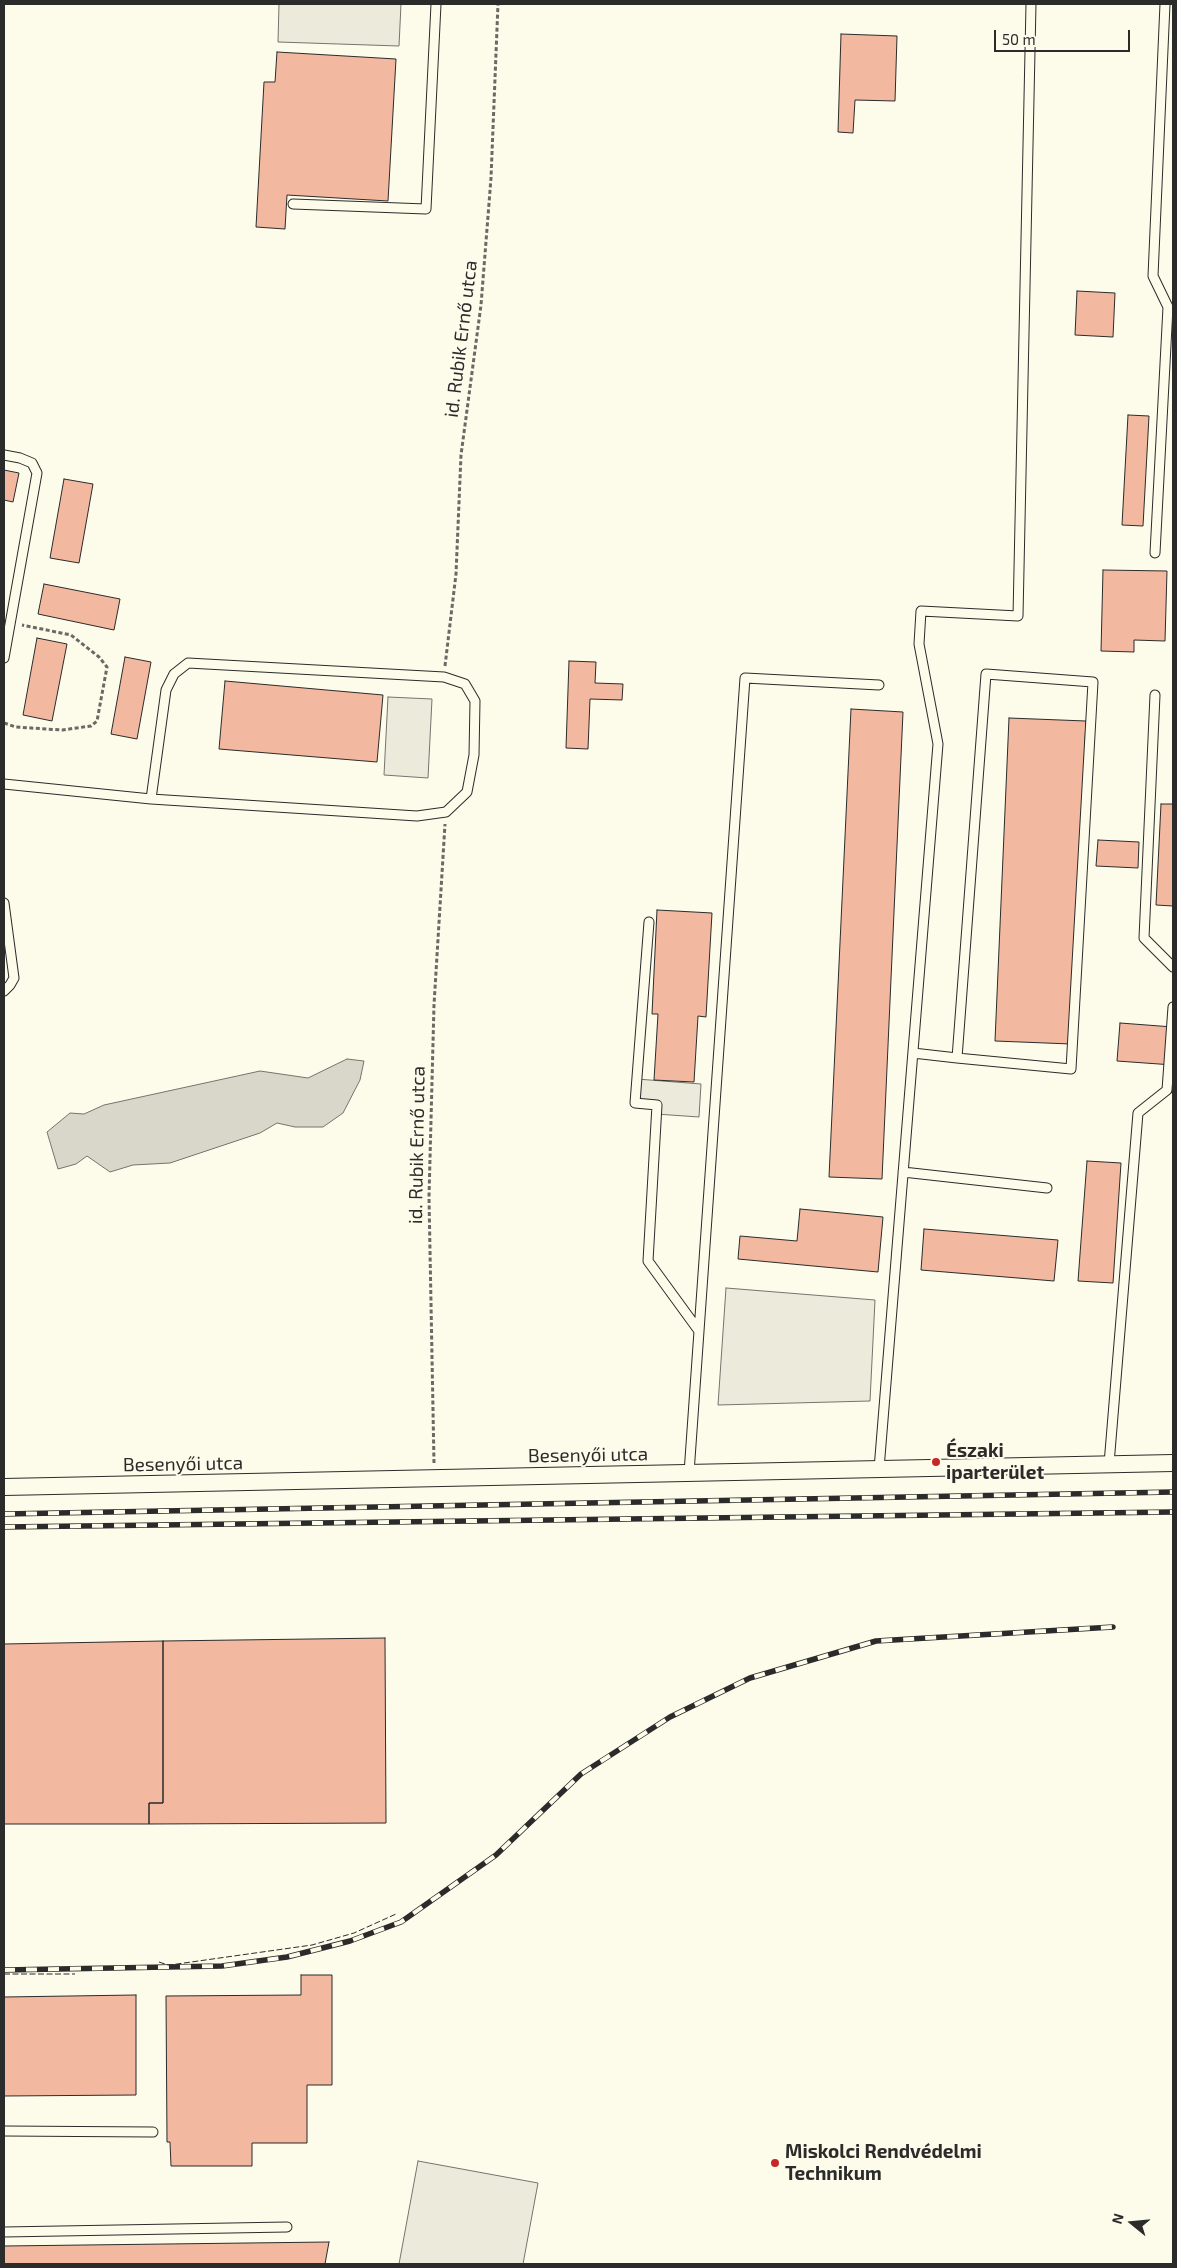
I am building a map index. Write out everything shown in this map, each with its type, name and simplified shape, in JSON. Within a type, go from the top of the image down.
[{"type":"street","name":"Besenyői utca","points":[[4,1487],[1173,1463]]},
{"type":"lane","points":[[293,204],[426,209],[436,4]]},
{"type":"lane","points":[[879,1469],[938,744],[919,644],[921,611],[1018,616],[1031,4]]},
{"type":"lane","points":[[1155,554],[1168,307],[1153,276],[1165,4]]},
{"type":"lane","points":[[4,455],[20,458],[32,463],[37,473],[4,658]]},
{"type":"lane","points":[[4,784],[151,799],[417,816],[446,812],[467,792],[474,755],[475,701],[465,684],[444,677],[188,663],[174,674],[166,690],[151,799]]},
{"type":"lane","points":[[913,1053],[957,1058],[1071,1068],[1094,682],[986,674],[957,1058]]},
{"type":"lane","points":[[689,1473],[745,678],[879,685]]},
{"type":"lane","points":[[1155,695],[1144,938],[1173,968]]},
{"type":"lane","points":[[4,903],[14,978],[4,991]]},
{"type":"lane","points":[[649,922],[636,1103],[656,1105],[648,1262],[699,1331]]},
{"type":"lane","points":[[1109,1464],[1138,1113],[1167,1090],[1173,1008]]},
{"type":"lane","points":[[903,1172],[1048,1188]]},
{"type":"lane","points":[[4,2131],[153,2132]]},
{"type":"lane","points":[[4,2232],[287,2227]]},
{"type":"path","name":"id. Rubik Ernő utca","points":[[444,677],[456,574],[461,455],[481,305],[491,188],[498,4]]},
{"type":"path","points":[[4,723],[16,727],[62,730],[91,726],[97,721],[107,666],[99,656],[71,635],[11,623]]},
{"type":"path","name":"id. Rubik Ernő utca","points":[[434,1478],[429,1197],[434,1005],[446,812]]},
{"type":"shaded area","points":[[279,4],[401,4],[399,46],[278,42]]},
{"type":"shaded area","points":[[388,697],[432,699],[428,778],[384,775]]},
{"type":"shaded area","points":[[347,1059],[364,1061],[360,1080],[343,1113],[323,1127],[295,1127],[277,1123],[260,1133],[170,1163],[133,1165],[110,1172],[87,1156],[76,1164],[58,1169],[47,1132],[70,1113],[84,1114],[104,1105],[260,1071],[308,1078]]},
{"type":"shaded area","points":[[637,1079],[701,1084],[699,1117],[656,1114],[656,1105],[636,1103]]},
{"type":"shaded area","points":[[726,1288],[875,1300],[870,1401],[718,1405]]},
{"type":"shaded area","points":[[418,2161],[538,2183],[523,2264],[399,2264]]},
{"type":"building","points":[[841,34],[897,36],[895,101],[855,100],[853,133],[838,132]]},
{"type":"building","points":[[277,52],[396,59],[388,201],[287,195],[285,229],[256,227],[264,82],[275,82]]},
{"type":"building","points":[[1077,291],[1115,293],[1113,337],[1075,335]]},
{"type":"building","points":[[1128,415],[1149,416],[1143,526],[1122,525]]},
{"type":"building","points":[[4,470],[19,473],[13,502],[4,500]]},
{"type":"building","points":[[64,479],[93,484],[79,563],[50,558]]},
{"type":"building","points":[[1103,570],[1167,571],[1165,641],[1134,640],[1134,652],[1101,651]]},
{"type":"building","points":[[44,584],[120,599],[114,630],[38,614]]},
{"type":"building","points":[[37,638],[67,644],[52,721],[23,715]]},
{"type":"building","points":[[125,657],[151,662],[137,739],[111,734]]},
{"type":"building","points":[[569,661],[596,662],[595,683],[623,684],[622,700],[590,699],[588,749],[566,748]]},
{"type":"building","points":[[225,681],[383,695],[377,762],[219,749]]},
{"type":"building","points":[[851,709],[903,712],[882,1179],[829,1177]]},
{"type":"building","points":[[1009,718],[1086,721],[1071,1044],[995,1041]]},
{"type":"building","points":[[1161,804],[1173,804],[1173,906],[1156,905]]},
{"type":"building","points":[[1098,840],[1139,842],[1138,868],[1096,866]]},
{"type":"building","points":[[657,910],[712,913],[706,1017],[698,1016],[694,1082],[654,1080],[658,1014],[652,1014]]},
{"type":"building","points":[[1120,1023],[1173,1027],[1173,1065],[1117,1061]]},
{"type":"building","points":[[1087,1161],[1121,1163],[1113,1283],[1078,1281]]},
{"type":"building","points":[[800,1209],[883,1217],[878,1272],[738,1259],[740,1236],[797,1241]]},
{"type":"building","points":[[924,1229],[1058,1240],[1054,1281],[921,1270]]},
{"type":"building","points":[[385,1638],[386,1823],[149,1824],[149,1803],[163,1803],[163,1641]]},
{"type":"building","points":[[163,1641],[163,1803],[149,1803],[149,1824],[4,1824],[4,1644]]},
{"type":"building","points":[[301,1975],[332,1975],[332,2085],[307,2085],[307,2143],[252,2143],[252,2166],[171,2166],[170,2142],[167,2142],[166,1996],[301,1995]]},
{"type":"building","points":[[136,1995],[136,2095],[4,2096],[4,1997]]},
{"type":"building","points":[[329,2242],[325,2264],[4,2264],[4,2246]]},
{"type":"railway","points":[[4,1514],[1173,1492]]},
{"type":"railway","points":[[4,1527],[1173,1512]]},
{"type":"railway","points":[[4,1970],[222,1966],[287,1957],[350,1941],[401,1922],[496,1855],[581,1774],[670,1717],[750,1678],[876,1641],[1113,1627]]},
{"type":"fence","points":[[159,1962],[168,1965],[312,1945],[354,1933],[396,1914]]},
{"type":"fence","points":[[4,1974],[75,1974]]},
{"type":"place","name":"Északi iparterület","points":[[936,1462]]},
{"type":"place","name":"Miskolci Rendvédelmi Technikum","points":[[775,2163]]}]
